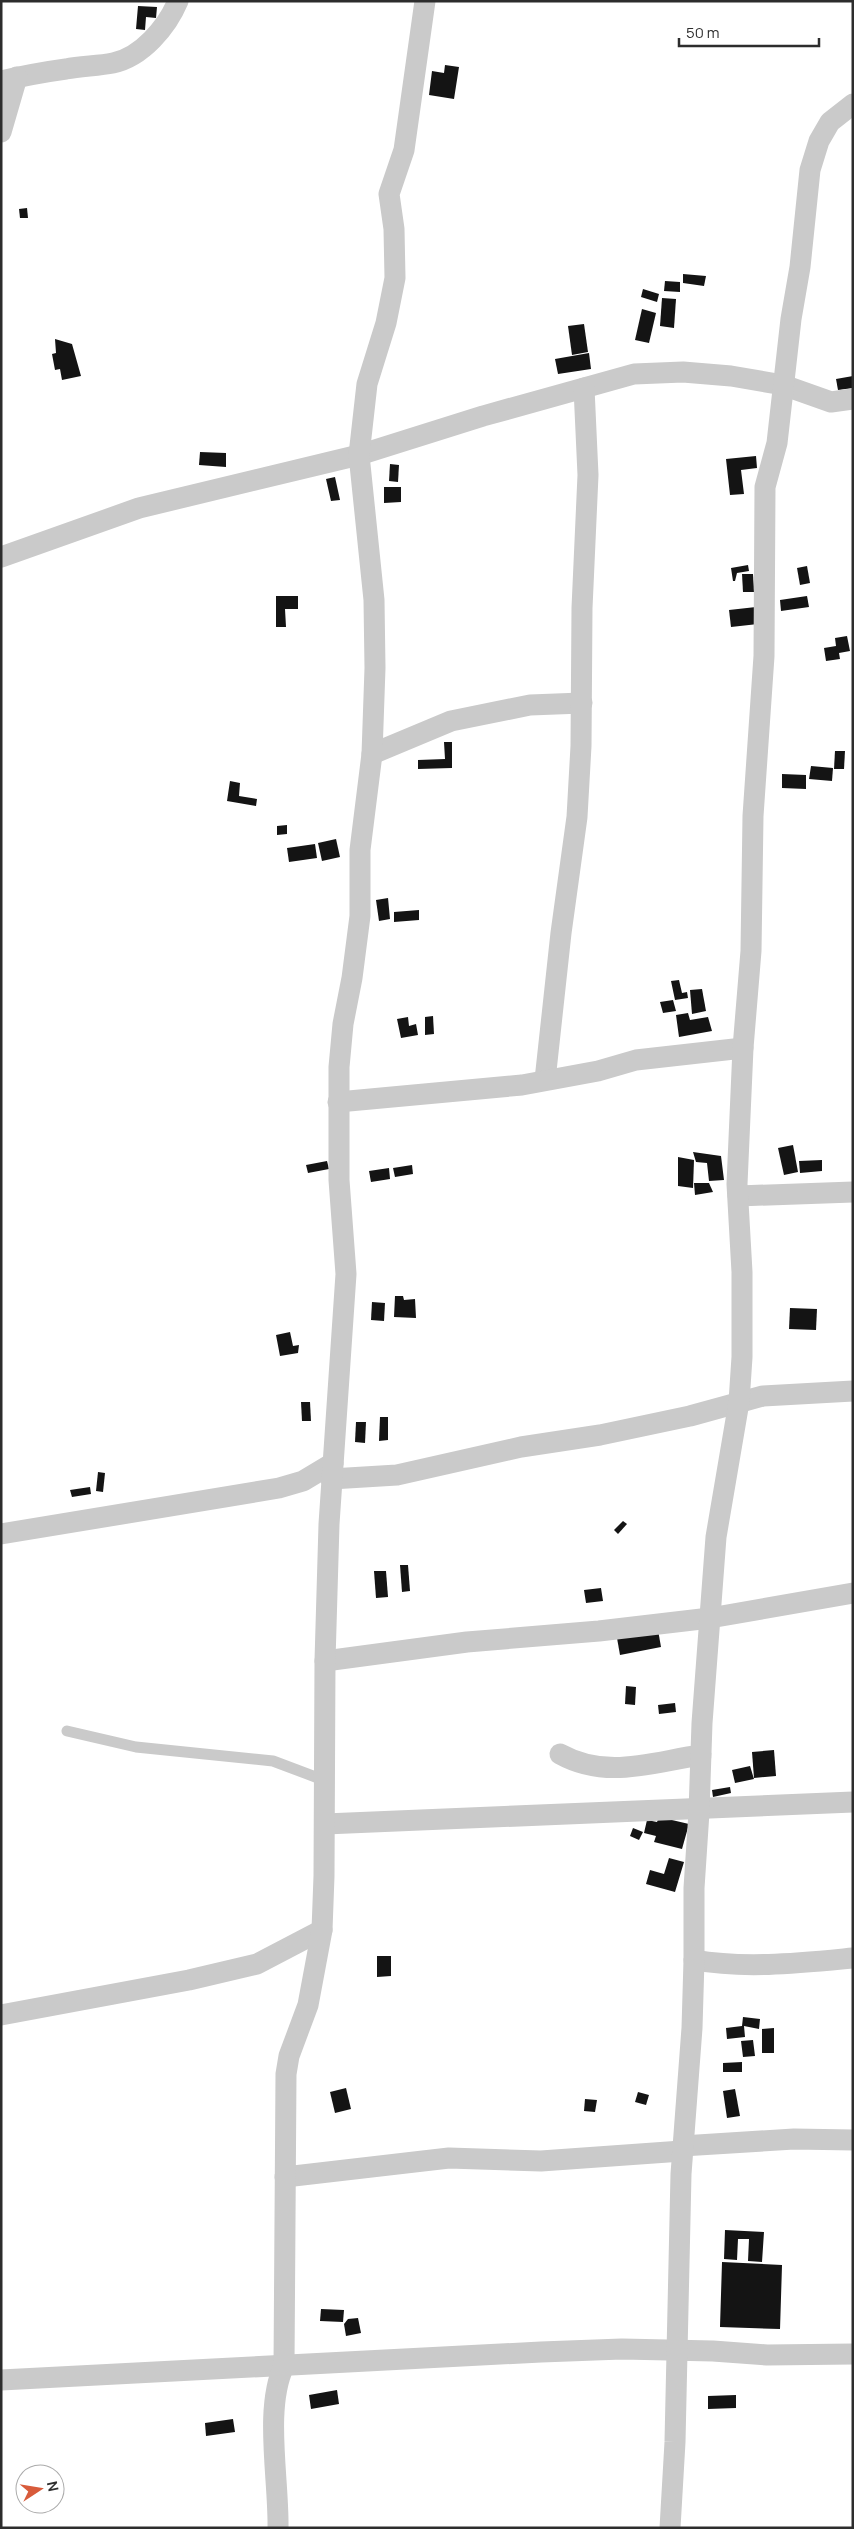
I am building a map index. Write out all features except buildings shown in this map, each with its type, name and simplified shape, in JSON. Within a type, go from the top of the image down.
[{"type":"street","points":[[1,132],[9,79],[114,63],[142,48],[155,38],[171,17],[178,1]]},
{"type":"street","points":[[278,2528],[278,2484],[274,2438],[276,2392],[284,2366],[286,2074],[289,2056],[308,2005],[322,1930],[326,1781],[325,1661],[330,1508],[346,1274],[340,1180],[338,1102],[343,1024],[352,978],[360,916],[360,850],[372,754],[375,668],[374,600],[359,455],[367,384],[386,323],[395,278],[394,229],[389,194],[404,150],[425,1]]},
{"type":"street","points":[[670,2528],[675,2442],[682,2148],[694,1960],[694,1888],[700,1807],[701,1755],[716,1537],[739,1402],[743,1312],[738,1196],[743,1048],[751,951],[753,816],[766,613],[765,488],[777,443],[783,385],[800,267],[810,170],[819,141],[830,122],[853,104]]},
{"type":"street","points":[[1,557],[139,508],[359,455],[634,374],[683,372],[731,376],[783,385],[830,402],[853,399]]},
{"type":"street","points":[[545,1080],[561,933],[577,817],[582,703],[582,608],[588,475],[584,388]]},
{"type":"street","points":[[372,754],[412,736],[460,718],[530,705],[582,703]]},
{"type":"street","points":[[338,1102],[404,1094],[522,1085],[598,1071],[636,1060],[743,1048]]},
{"type":"street","points":[[738,1196],[853,1192]]},
{"type":"street","points":[[1,1534],[237,1496],[287,1486],[332,1471],[397,1475],[521,1447],[690,1416],[739,1402],[789,1393],[853,1391]]},
{"type":"street","points":[[287,1486],[312,1492],[330,1508]]},
{"type":"street","points":[[325,1661],[467,1642],[590,1632],[710,1618],[853,1594]]},
{"type":"street","points":[[560,1754],[578,1764],[633,1767],[701,1755]]},
{"type":"street","points":[[325,1824],[853,1802]]},
{"type":"street","points":[[1,2014],[189,1980],[257,1964],[322,1930]]},
{"type":"street","points":[[694,1960],[722,1964],[756,1964],[853,1958]]},
{"type":"street","points":[[285,2178],[449,2158],[541,2161],[794,2140],[853,2140]]},
{"type":"street","points":[[1,2380],[622,2349],[713,2351],[767,2355],[853,2354]]},
{"type":"lane","points":[[67,1731],[136,1747],[273,1761],[326,1781]]}]
